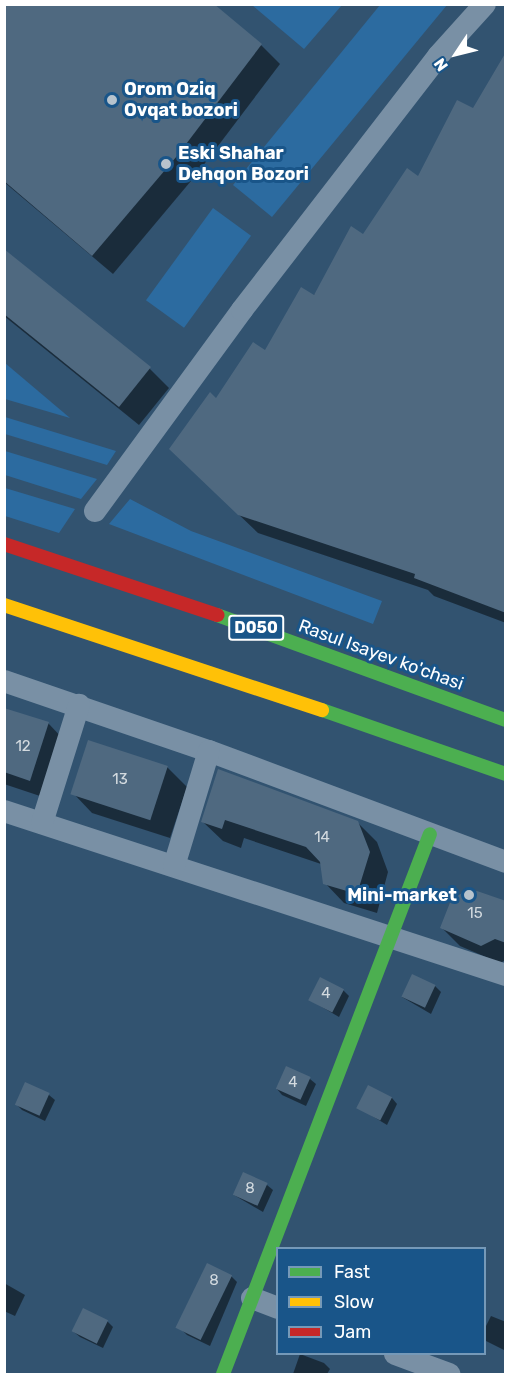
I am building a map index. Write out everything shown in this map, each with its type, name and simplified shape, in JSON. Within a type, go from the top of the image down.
[{"type":"main road","name":"Rasul Isayev ko'chasi","points":[[4,544],[260,629],[506,720]]},
{"type":"main road","points":[[4,605],[437,748],[506,774]]},
{"type":"main road","points":[[223,1374],[430,834]]},
{"type":"street","points":[[95,512],[242,310],[438,56],[485,4]]},
{"type":"street","points":[[4,681],[209,751],[506,862]]},
{"type":"street","points":[[42,823],[79,705]]},
{"type":"street","points":[[174,866],[209,751]]},
{"type":"street","points":[[4,811],[506,975]]},
{"type":"street","points":[[252,1298],[276,1307]]},
{"type":"street","points":[[400,1355],[449,1374]]},
{"type":"shaded area","points":[[252,5],[342,5],[304,49]]},
{"type":"shaded area","points":[[380,5],[447,5],[272,217],[233,185]]},
{"type":"shaded area","points":[[213,208],[251,236],[184,328],[146,300]]},
{"type":"shaded area","points":[[5,363],[70,418],[5,399]]},
{"type":"shaded area","points":[[4,418],[116,451],[107,465],[5,434]]},
{"type":"shaded area","points":[[4,451],[97,479],[81,499],[5,475]]},
{"type":"shaded area","points":[[5,488],[75,509],[59,533],[5,516]]},
{"type":"shaded area","points":[[130,499],[191,531],[382,601],[373,624],[109,524]]},
{"type":"building","name":"Orom Oziq Ovqat bozori","points":[[4,4],[214,4],[262,44],[177,156],[92,256],[4,181]]},
{"type":"building","points":[[506,52],[506,613],[414,578],[415,574],[238,515],[169,449],[210,392],[216,398],[253,342],[265,350],[301,287],[314,295],[351,226],[363,234],[407,168],[418,176],[457,100],[473,108]]},
{"type":"building","points":[[4,249],[151,367],[119,407],[4,314]]},
{"type":"building","points":[[4,708],[49,722],[30,781],[4,772]]},
{"type":"building","points":[[88,740],[168,766],[150,820],[70,794]]},
{"type":"building","points":[[218,769],[358,821],[370,852],[357,894],[323,884],[320,862],[306,847],[225,820],[222,829],[201,822]]},
{"type":"building","points":[[477,891],[506,901],[506,943],[495,939],[481,946],[440,928],[451,900],[462,893]]},
{"type":"building","points":[[412,974],[436,985],[425,1008],[401,997]]},
{"type":"building","points":[[320,977],[344,989],[332,1012],[308,1000]]},
{"type":"building","points":[[286,1066],[311,1077],[300,1100],[276,1089]]},
{"type":"building","points":[[25,1082],[50,1093],[39,1116],[15,1105]]},
{"type":"building","points":[[368,1085],[392,1097],[380,1120],[356,1108]]},
{"type":"building","points":[[243,1172],[268,1183],[257,1206],[233,1195]]},
{"type":"building","points":[[207,1263],[232,1275],[201,1340],[175,1328]]},
{"type":"building","points":[[83,1308],[108,1320],[97,1344],[72,1331]]},
{"type":"traffic: fast","points":[[217,615],[506,720]]},
{"type":"traffic: fast","points":[[322,710],[506,774]]},
{"type":"traffic: fast","points":[[223,1374],[430,834]]},
{"type":"traffic: slow","points":[[4,605],[322,710]]},
{"type":"traffic: jam","points":[[4,544],[217,615]]},
{"type":"place","name":"Orom Oziq Ovqat bozori","points":[[112,100]]},
{"type":"place","name":"Eski Shahar Dehqon Bozori","points":[[166,164]]},
{"type":"place","name":"Mini-market","points":[[469,895]]}]
